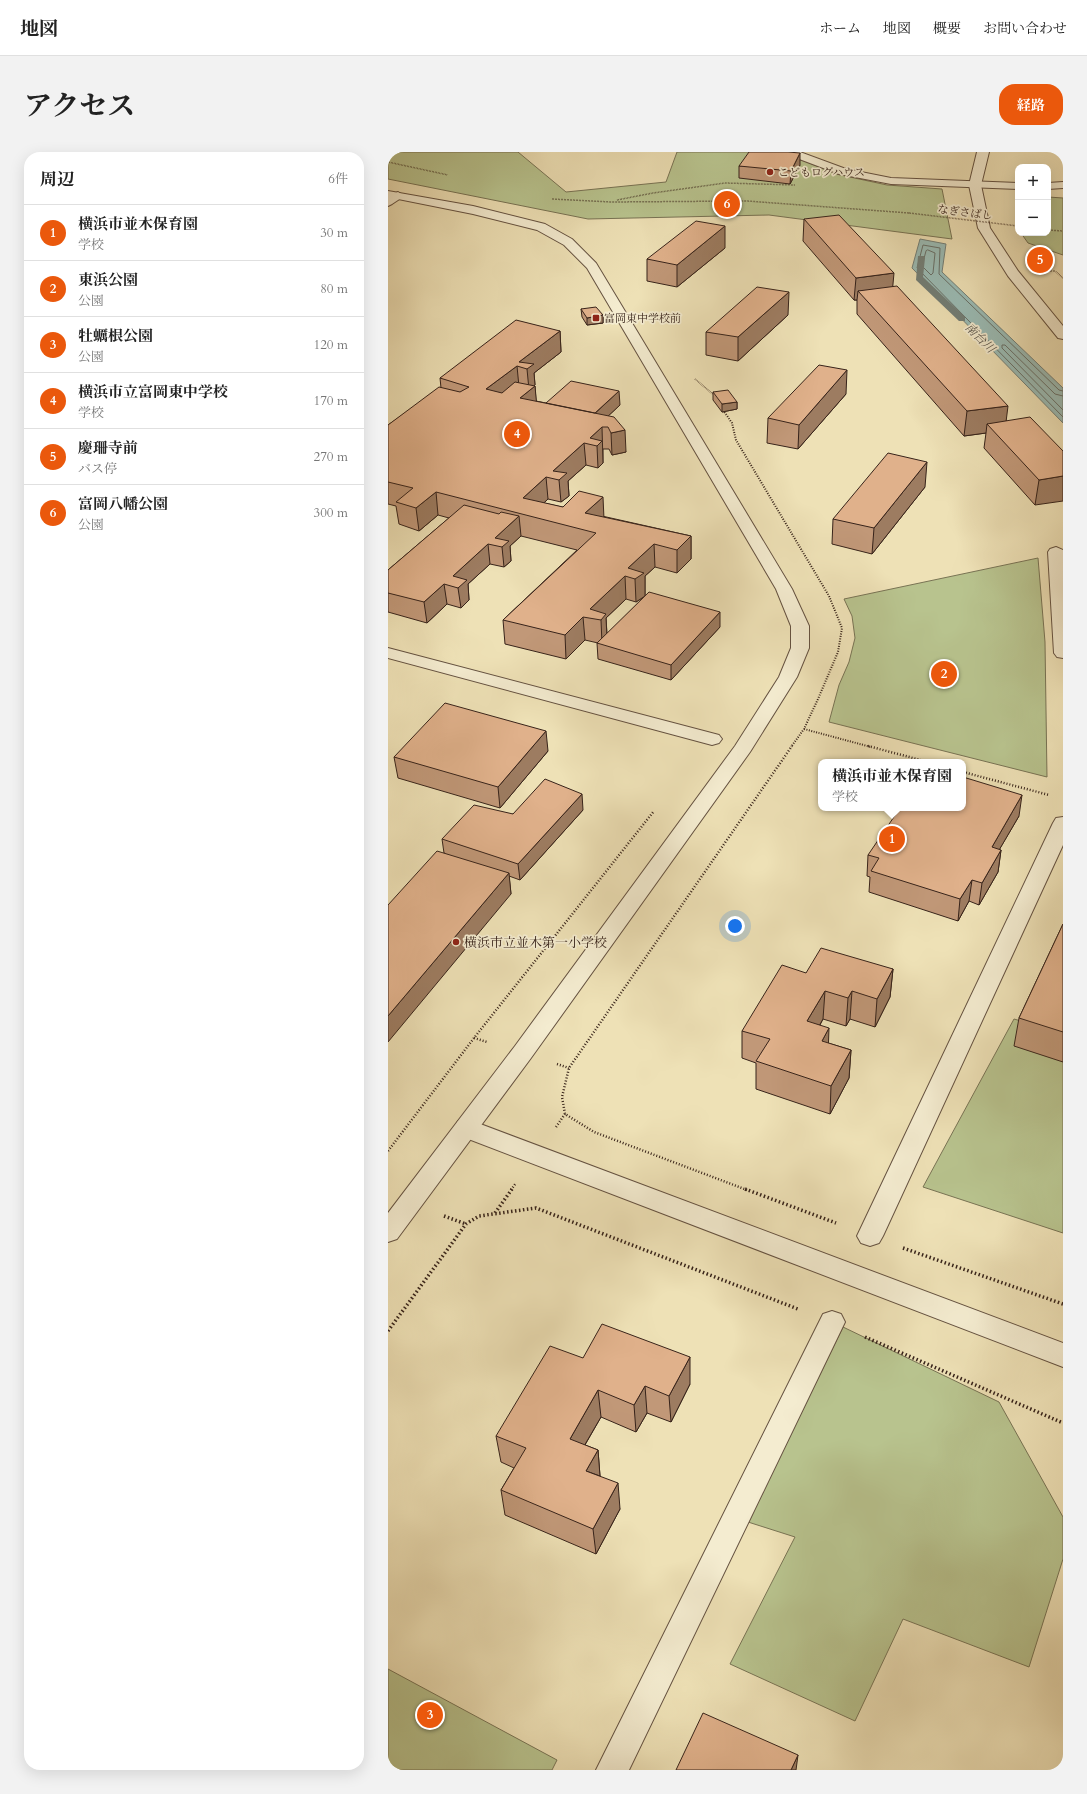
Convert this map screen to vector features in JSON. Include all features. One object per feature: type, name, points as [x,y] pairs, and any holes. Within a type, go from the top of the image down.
[{"type":"street","points":[[790,152],[843,172],[891,181],[1015,186]]},
{"type":"street","points":[[983,152],[975,185],[984,228],[1013,273],[1063,335]]},
{"type":"street","points":[[388,1232],[467,1128],[743,748],[788,678],[800,648],[800,626],[784,588],[592,266],[568,242],[541,227],[487,214],[391,197]]},
{"type":"street","points":[[1056,552],[1063,653]]},
{"type":"street","points":[[388,653],[712,740]]},
{"type":"street","points":[[870,1236],[1063,823]]},
{"type":"street","points":[[467,1128],[1063,1355]]},
{"type":"street","points":[[612,1770],[832,1322]]},
{"type":"path","points":[[388,162],[452,176]]},
{"type":"path","points":[[548,198],[555,200],[611,202],[653,193],[725,183],[798,185]]},
{"type":"path","name":"なぎさばし","points":[[611,202],[747,202],[909,213],[1015,226]]},
{"type":"path","points":[[1051,230],[1063,231]]},
{"type":"path","points":[[804,729],[917,759]]},
{"type":"path","points":[[966,773],[1055,797]]},
{"type":"path","points":[[388,1151],[474,1038],[657,808]]},
{"type":"path","points":[[388,1331],[466,1224],[479,1216],[536,1208],[832,1322],[1063,1423]]},
{"type":"green space","points":[[388,152],[518,152],[566,192],[666,182],[677,152],[783,152],[836,174],[887,185],[942,189],[952,239],[769,215],[588,219],[388,179]]},
{"type":"green space","points":[[1051,197],[1063,198],[1063,255],[1028,243],[1023,236],[1051,236]]},
{"type":"green space","points":[[1038,558],[1045,642],[1047,777],[829,722],[839,685],[849,662],[855,638],[852,616],[844,599]]},
{"type":"green space","points":[[1014,1019],[1063,1033],[1063,1233],[923,1187]]},
{"type":"green space","points":[[843,1327],[999,1402],[1063,1517],[1063,1559],[1029,1667],[903,1619],[855,1721],[730,1664],[795,1537],[748,1522]]},
{"type":"green space","points":[[388,1669],[557,1760],[552,1770],[388,1770]]},
{"type":"water","points":[[920,239],[946,244],[942,272],[1063,388],[1063,423],[912,268]]},
{"type":"building","points":[[749,152],[800,153],[791,171],[739,166]]},
{"type":"building","points":[[839,215],[894,273],[856,278],[804,219]]},
{"type":"building","points":[[696,221],[725,226],[677,265],[647,259]]},
{"type":"building","points":[[897,286],[1008,406],[967,411],[858,291]]},
{"type":"building","points":[[757,287],[789,292],[738,337],[706,332]]},
{"type":"building","points":[[596,307],[603,315],[587,318],[581,309]]},
{"type":"building","points":[[516,320],[560,331],[519,362],[534,364],[527,369],[517,366],[486,389],[502,393],[515,382],[535,386],[520,398],[614,417],[625,430],[611,433],[608,427],[602,427],[590,438],[602,441],[597,446],[584,443],[553,471],[567,473],[559,480],[546,477],[523,498],[563,507],[579,491],[603,497],[585,513],[691,536],[677,550],[654,544],[628,568],[644,573],[635,579],[625,576],[590,609],[606,614],[601,620],[583,617],[565,635],[503,620],[596,533],[436,492],[416,508],[396,502],[413,488],[388,482],[388,425],[439,387],[460,392],[469,387],[440,378]]},
{"type":"building","points":[[819,365],[847,370],[799,425],[768,418]]},
{"type":"building","points":[[571,381],[619,391],[595,413],[546,403]]},
{"type":"building","points":[[728,390],[737,402],[722,404],[713,392]]},
{"type":"building","points":[[1030,417],[1063,451],[1063,476],[1039,480],[987,424]]},
{"type":"building","points":[[888,453],[927,462],[874,528],[833,519]]},
{"type":"building","points":[[464,505],[499,514],[501,512],[519,516],[495,538],[509,541],[502,547],[488,544],[453,576],[467,580],[458,588],[444,584],[424,602],[388,593],[388,570]]},
{"type":"building","points":[[649,592],[720,612],[671,665],[597,643]]},
{"type":"building","points":[[445,703],[546,731],[498,787],[394,757]]},
{"type":"building","points":[[966,778],[1022,795],[992,847],[1001,850],[982,883],[972,880],[960,899],[871,871],[879,858],[868,855],[898,811],[966,811]]},
{"type":"building","points":[[545,779],[582,794],[518,864],[442,839],[474,805],[513,814]]},
{"type":"building","points":[[437,851],[509,873],[388,1016],[388,905]]},
{"type":"building","points":[[1063,924],[1063,1032],[1019,1018]]},
{"type":"building","points":[[821,948],[893,969],[877,999],[852,991],[848,998],[825,991],[807,1021],[829,1028],[822,1041],[851,1050],[831,1086],[756,1061],[770,1039],[742,1031],[782,965],[806,973]]},
{"type":"building","points":[[602,1324],[690,1357],[669,1396],[645,1386],[634,1405],[598,1390],[570,1439],[598,1450],[586,1471],[618,1483],[593,1529],[501,1490],[526,1448],[496,1436],[550,1346],[583,1358]]},
{"type":"building","points":[[703,1713],[798,1755],[791,1770],[676,1770]]},
{"type":"waterway","name":"南台川","points":[[921,258],[919,278],[962,319]]},
{"type":"place","name":"こどもログハウス","points":[[770,172]]},
{"type":"place","name":"富岡八幡公園","points":[[727,204]]},
{"type":"place","name":"慶珊寺前","points":[[1040,260]]},
{"type":"place","name":"富岡東中学校前","points":[[596,318]]},
{"type":"place","name":"横浜市立富岡東中学校","points":[[517,434]]},
{"type":"place","name":"東浜公園","points":[[944,674]]},
{"type":"place","name":"横浜市並木保育園","points":[[892,839]]},
{"type":"place","name":"横浜市立並木第一小学校","points":[[456,942]]},
{"type":"place","name":"牡蠣根公園","points":[[430,1715]]}]
